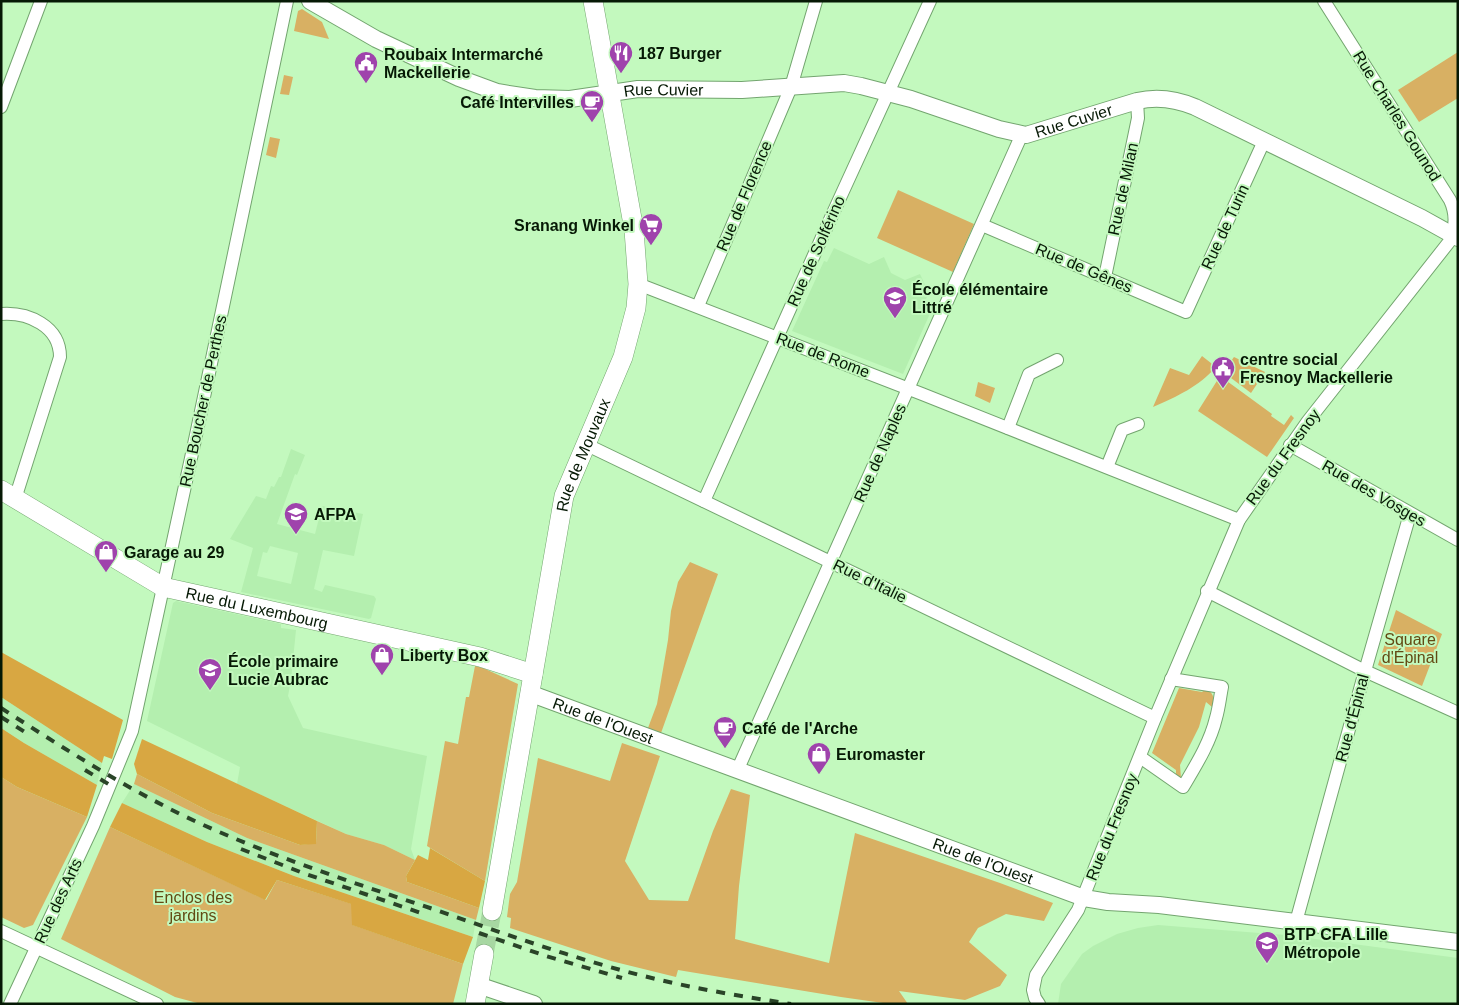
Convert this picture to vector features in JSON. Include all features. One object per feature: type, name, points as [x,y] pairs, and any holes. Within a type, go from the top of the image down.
[{"type":"main road","name":"Rue de Mouvaux","points":[[492,911],[564,496],[629,340],[636,308],[638,284],[634,230],[593,1]]},
{"type":"main road","name":"Rue du Luxembourg","points":[[8,494],[163,587],[480,657],[532,674]]},
{"type":"main road","points":[[475,1004],[484,954]]},
{"type":"street","points":[[1,107],[41,1]]},
{"type":"street","name":"Rue Boucher de Perthes","points":[[105,797],[132,731],[287,1]]},
{"type":"street","name":"Rue de Florence","points":[[698,306],[792,87],[816,1]]},
{"type":"street","name":"Rue de Solférino","points":[[704,501],[930,1]]},
{"type":"street","name":"Rue Charles Gounod","points":[[1324,1],[1450,200],[1455,211],[1455,237]]},
{"type":"street","name":"Rue Cuvier","points":[[319,4],[376,39],[459,78],[497,92],[515,96],[551,100],[638,89],[742,90],[844,83],[923,103],[999,129],[1022,134],[1030,134],[1137,101],[1156,98],[1186,104],[1422,218],[1455,237]]},
{"type":"street","name":"Rue de Milan","points":[[1105,277],[1138,118],[1137,101]]},
{"type":"street","name":"Rue de Naples","points":[[737,771],[1022,134]]},
{"type":"street","name":"Rue de Turin","points":[[1186,312],[1264,141]]},
{"type":"street","name":"Rue de Gênes","points":[[982,225],[1186,312]]},
{"type":"street","name":"Rue du Fresnoy","points":[[1040,1004],[1033,990],[1036,975],[1071,923],[1084,898],[1155,718],[1239,520],[1290,444],[1455,237]]},
{"type":"street","name":"Rue de Rome","points":[[638,284],[698,306],[776,342],[908,389],[1239,520]]},
{"type":"street","points":[[1,314],[18,314],[38,321],[54,334],[60,349],[60,357],[8,494]]},
{"type":"street","points":[[1008,428],[1029,374],[1057,360]]},
{"type":"street","points":[[1108,467],[1122,430],[1138,424]]},
{"type":"street","name":"Rue d'Italie","points":[[585,444],[1155,718]]},
{"type":"street","name":"Rue des Vosges","points":[[1290,444],[1458,540]]},
{"type":"street","name":"Rue d'Épinal","points":[[1296,922],[1410,514]]},
{"type":"street","points":[[1207,592],[1365,671],[1458,713]]},
{"type":"street","name":"Rue du Fresnoy","points":[[1140,757],[1183,787],[1201,756],[1212,730],[1222,687],[1171,679]]},
{"type":"street","name":"Rue de l'Ouest","points":[[530,693],[1084,898],[1108,902],[1159,905],[1458,942]]},
{"type":"street","name":"Rue des Arts","points":[[10,1004],[105,797]]},
{"type":"street","points":[[1,931],[157,1004]]},
{"type":"street","points":[[478,985],[534,1004]]},
{"type":"shaded area","points":[[834,248],[869,264],[884,257],[891,273],[905,280],[920,274],[927,289],[925,291],[927,297],[924,304],[932,309],[903,374],[792,331],[824,261],[827,262]]},
{"type":"shaded area","name":"AFPA","points":[[291,449],[305,455],[297,475],[295,474],[277,524],[315,534],[322,506],[363,514],[354,556],[323,550],[314,589],[322,592],[325,585],[374,596],[376,599],[371,618],[241,592],[253,548],[230,539],[256,496],[266,499],[271,486],[274,487],[279,477],[281,477]],"holes":[[[270,546],[298,553],[291,584],[257,576],[263,552],[267,553]]]},
{"type":"shaded area","points":[[176,601],[281,624],[281,628],[296,630],[288,696],[303,728],[427,756],[411,849],[415,860],[384,845],[346,834],[237,784],[240,767],[147,721],[173,603]]},
{"type":"shaded area","points":[[1,652],[123,720],[112,759],[104,756],[102,763],[1,697]]},
{"type":"shaded area","points":[[1,697],[102,763],[97,785],[1,728]]},
{"type":"shaded area","points":[[1,728],[97,785],[87,817],[17,787],[1,777]]},
{"type":"shaded area","points":[[142,739],[317,821],[316,844],[300,845],[212,813],[137,774],[134,764]]},
{"type":"shaded area","points":[[134,784],[247,838],[476,920],[473,937],[294,876],[207,842],[122,803]]},
{"type":"shaded area","points":[[122,803],[207,842],[294,876],[473,937],[463,964],[352,925],[351,904],[277,880],[265,900],[110,827]]},
{"type":"shaded area","points":[[430,848],[485,881],[479,908],[407,882],[406,876],[418,855],[428,860]]},
{"type":"shaded area","name":"BTP CFA Lille Métropole","points":[[1158,925],[1286,935],[1458,958],[1458,1004],[1058,1004],[1061,984],[1082,954],[1117,934]]},
{"type":"green space","points":[[302,9],[322,22],[329,39],[294,31],[298,11]]},
{"type":"green space","points":[[1458,52],[1458,98],[1419,122],[1398,90]]},
{"type":"green space","points":[[284,75],[293,77],[289,95],[280,94]]},
{"type":"green space","points":[[270,137],[280,139],[276,158],[266,155]]},
{"type":"green space","points":[[898,190],[974,224],[953,272],[877,238]]},
{"type":"green space","points":[[1202,356],[1216,367],[1195,386],[1153,407],[1170,368],[1189,375]]},
{"type":"green space","points":[[1234,357],[1265,372],[1251,393],[1223,372]]},
{"type":"green space","points":[[1220,376],[1284,425],[1291,415],[1294,418],[1267,457],[1198,411]]},
{"type":"green space","points":[[978,382],[995,388],[990,403],[975,396]]},
{"type":"green space","points":[[690,562],[718,574],[661,733],[648,728],[657,704],[671,611],[678,582]]},
{"type":"green space","name":"Square d'Épinal","points":[[1396,610],[1442,634],[1422,686],[1378,665]]},
{"type":"green space","points":[[475,666],[518,684],[485,881],[427,846],[445,741],[458,744],[466,697],[469,697]]},
{"type":"green space","points":[[1179,688],[1202,692],[1206,689],[1211,693],[1213,699],[1212,707],[1206,702],[1199,727],[1180,765],[1181,778],[1176,775],[1176,770],[1152,753]]},
{"type":"green space","points":[[622,743],[660,756],[625,861],[649,900],[688,901],[713,831],[731,789],[750,795],[739,886],[735,939],[829,963],[855,833],[1053,903],[1044,921],[1006,914],[978,928],[969,942],[1007,975],[1000,986],[965,1000],[899,991],[908,1004],[890,1004],[841,997],[678,970],[676,977],[611,961],[510,928],[511,918],[507,917],[510,894],[517,882],[538,758],[610,781]]},
{"type":"green space","points":[[137,774],[212,813],[300,845],[316,843],[317,821],[346,834],[384,845],[415,860],[406,876],[407,882],[479,908],[476,920],[247,838],[134,784]]},
{"type":"green space","points":[[1,777],[17,787],[87,817],[33,925],[24,928],[1,917]]},
{"type":"green space","name":"Enclos des jardins","points":[[110,827],[266,900],[277,880],[352,904],[353,925],[463,964],[453,1004],[201,1004],[175,997],[61,939]]},
{"type":"tunnel","points":[[484,954],[492,911]]},
{"type":"railway","points":[[1,708],[110,776],[166,807],[224,834],[276,855],[354,883],[616,969],[678,984],[791,1004]]},
{"type":"railway","points":[[1,717],[28,734]]},
{"type":"railway","points":[[85,770],[115,788]]},
{"type":"railway","points":[[241,849],[303,873],[427,915]]},
{"type":"railway","points":[[479,933],[546,956],[622,978]]},
{"type":"place","name":"187 Burger","points":[[621,74]]},
{"type":"place","name":"Roubaix Intermarché Mackellerie","points":[[366,84]]},
{"type":"place","name":"Café Intervilles","points":[[592,123]]},
{"type":"place","name":"Sranang Winkel","points":[[651,246]]},
{"type":"place","name":"École élémentaire Littré","points":[[895,319]]},
{"type":"place","name":"centre social Fresnoy Mackellerie","points":[[1223,389]]},
{"type":"place","name":"AFPA","points":[[296,535]]},
{"type":"place","name":"Garage au 29","points":[[106,573]]},
{"type":"place","name":"Liberty Box","points":[[382,676]]},
{"type":"place","name":"École primaire Lucie Aubrac","points":[[210,691]]},
{"type":"place","name":"Café de l'Arche","points":[[725,749]]},
{"type":"place","name":"Euromaster","points":[[819,775]]},
{"type":"place","name":"BTP CFA Lille Métropole","points":[[1267,964]]}]
